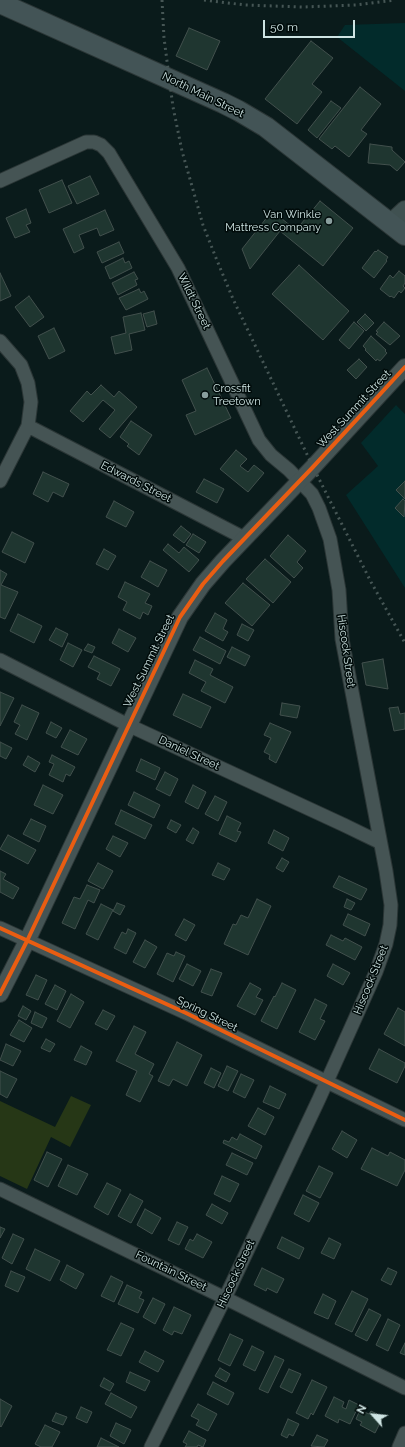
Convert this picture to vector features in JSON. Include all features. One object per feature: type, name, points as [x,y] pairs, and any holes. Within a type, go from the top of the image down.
[{"type":"main road","name":"North Main Street","points":[[0,3],[239,111],[266,127],[400,223]]},
{"type":"street","name":"Wildt Street","points":[[0,181],[86,142],[94,142],[101,145],[109,153],[178,268],[259,440],[271,455],[300,480]]},
{"type":"street","points":[[0,341],[21,365],[28,383],[31,402],[28,426],[0,481]]},
{"type":"street","name":"West Summit Street","points":[[0,994],[27,941],[180,617],[203,584],[244,538],[405,367]]},
{"type":"street","name":"Edwards Street","points":[[28,426],[244,538]]},
{"type":"street","name":"Hiscock Street","points":[[152,1447],[225,1298],[327,1082],[376,972],[386,944],[390,925],[391,904],[342,639],[339,590],[330,539],[319,508],[312,494],[300,480]]},
{"type":"street","name":"Daniel Street","points":[[0,660],[128,725],[379,842]]},
{"type":"street","name":"Spring Street","points":[[0,928],[186,1013],[405,1120]]},
{"type":"street","name":"Fountain Street","points":[[0,1189],[225,1298],[405,1388]]},
{"type":"street","points":[[399,1447],[405,1433]]},
{"type":"shaded area","points":[[405,23],[405,91],[337,37],[345,25]]},
{"type":"shaded area","points":[[396,405],[405,414],[405,588],[346,495],[378,466],[361,443]]},
{"type":"green space","points":[[71,1096],[91,1105],[70,1147],[51,1137],[27,1189],[0,1176],[0,1101],[55,1127]]},
{"type":"building","points":[[189,28],[220,41],[207,70],[176,56]]},
{"type":"building","points":[[311,41],[333,58],[312,84],[322,92],[297,124],[265,99]]},
{"type":"building","points":[[360,87],[381,104],[361,130],[367,134],[349,157],[335,146],[332,149],[319,139]]},
{"type":"building","points":[[331,101],[341,108],[317,138],[308,130]]},
{"type":"building","points":[[370,144],[392,147],[392,150],[405,162],[397,171],[390,165],[368,163]]},
{"type":"building","points":[[90,176],[99,194],[77,204],[68,186]]},
{"type":"building","points":[[62,180],[72,203],[49,213],[39,190]]},
{"type":"building","points":[[320,201],[353,228],[323,266],[280,231],[250,269],[242,249],[272,211],[296,230]]},
{"type":"building","points":[[26,209],[31,223],[26,225],[30,232],[15,238],[6,218]]},
{"type":"building","points":[[105,210],[114,230],[100,236],[97,228],[79,235],[84,248],[74,253],[63,229]]},
{"type":"building","points":[[119,242],[124,253],[102,263],[97,252]]},
{"type":"building","points":[[378,250],[388,257],[386,260],[387,261],[374,278],[362,268],[375,251],[376,252]]},
{"type":"building","points":[[123,258],[125,263],[129,261],[132,268],[110,279],[105,267]]},
{"type":"building","points":[[299,265],[349,311],[323,340],[272,294]]},
{"type":"building","points":[[399,271],[405,276],[405,283],[403,286],[405,288],[401,293],[399,291],[394,298],[391,296],[390,297],[380,289],[390,275],[393,278]]},
{"type":"building","points":[[134,272],[138,279],[135,280],[137,285],[118,295],[112,283]]},
{"type":"building","points":[[0,273],[11,296],[0,301]]},
{"type":"building","points":[[139,289],[141,293],[144,291],[148,299],[126,310],[119,298]]},
{"type":"building","points":[[29,296],[44,317],[30,327],[15,307]]},
{"type":"building","points":[[154,311],[157,324],[147,327],[143,314]]},
{"type":"building","points":[[141,313],[145,330],[129,334],[132,350],[115,354],[111,337],[126,333],[123,317]]},
{"type":"building","points":[[365,314],[374,323],[366,331],[357,322]]},
{"type":"building","points":[[354,322],[364,331],[349,349],[339,340]]},
{"type":"building","points":[[384,322],[400,336],[390,345],[376,334],[378,332],[376,331]]},
{"type":"building","points":[[54,328],[65,351],[49,359],[38,336]]},
{"type":"building","points":[[371,336],[386,350],[385,351],[387,353],[380,361],[377,359],[376,361],[363,346]]},
{"type":"building","points":[[359,359],[367,367],[356,379],[347,370]]},
{"type":"building","name":"Crossfit Treetown","points":[[207,368],[231,418],[195,435],[186,415],[196,411],[182,380]]},
{"type":"building","points":[[101,385],[114,397],[119,391],[137,407],[110,438],[99,429],[115,410],[103,400],[83,422],[70,411],[87,391],[91,395]]},
{"type":"building","points":[[131,421],[152,435],[139,455],[127,446],[129,444],[120,437]]},
{"type":"building","points":[[236,450],[247,459],[240,466],[248,472],[254,465],[264,473],[248,492],[220,469]]},
{"type":"building","points":[[43,472],[69,484],[63,497],[53,492],[48,502],[33,494]]},
{"type":"building","points":[[204,479],[224,489],[217,503],[196,492]]},
{"type":"building","points":[[405,481],[405,499],[396,490]]},
{"type":"building","points":[[403,499],[405,501],[404,517],[395,508]]},
{"type":"building","points":[[114,501],[134,512],[126,527],[106,517]]},
{"type":"building","points":[[181,526],[191,534],[184,543],[173,535]]},
{"type":"building","points":[[12,532],[34,543],[25,563],[2,552]]},
{"type":"building","points":[[193,534],[206,542],[199,553],[186,545]]},
{"type":"building","points":[[288,535],[306,551],[297,562],[303,568],[294,578],[270,556]]},
{"type":"building","points":[[168,544],[179,553],[184,547],[199,560],[189,572],[163,550]]},
{"type":"building","points":[[104,549],[116,556],[108,570],[96,564]]},
{"type":"building","points":[[265,559],[291,582],[273,603],[246,579]]},
{"type":"building","points":[[150,561],[167,570],[158,587],[141,577]]},
{"type":"building","points":[[0,570],[7,574],[1,585],[18,592],[5,619],[0,617]]},
{"type":"building","points":[[125,582],[150,594],[145,603],[152,606],[148,615],[143,612],[140,619],[123,610],[127,602],[118,597]]},
{"type":"building","points":[[243,583],[270,605],[252,626],[225,603]]},
{"type":"building","points":[[215,613],[227,620],[223,629],[228,632],[223,641],[205,631]]},
{"type":"building","points":[[18,614],[42,626],[34,643],[10,631]]},
{"type":"building","points":[[242,624],[254,630],[248,641],[237,635]]},
{"type":"building","points":[[56,628],[68,634],[62,647],[49,640]]},
{"type":"building","points":[[119,629],[136,638],[128,652],[112,643]]},
{"type":"building","points":[[200,637],[226,651],[220,664],[193,650]]},
{"type":"building","points":[[68,643],[82,650],[73,667],[60,660]]},
{"type":"building","points":[[88,644],[95,647],[92,653],[84,650]]},
{"type":"building","points":[[232,647],[250,656],[245,666],[227,657]]},
{"type":"building","points":[[94,656],[120,669],[111,686],[97,679],[100,673],[88,667]]},
{"type":"building","points":[[383,659],[388,689],[366,685],[362,663]]},
{"type":"building","points":[[195,660],[213,669],[210,675],[233,687],[225,703],[201,691],[206,682],[189,673]]},
{"type":"building","points":[[0,692],[14,698],[0,726]]},
{"type":"building","points":[[183,694],[211,707],[201,728],[173,715]]},
{"type":"building","points":[[282,703],[300,706],[297,718],[280,715]]},
{"type":"building","points":[[22,705],[39,713],[27,740],[15,734],[20,725],[14,722]]},
{"type":"building","points":[[398,707],[400,714],[405,713],[405,729],[394,731],[389,708]]},
{"type":"building","points":[[51,722],[62,728],[56,738],[46,733]]},
{"type":"building","points":[[270,723],[291,732],[276,763],[269,759],[270,755],[264,752],[271,738],[264,735]]},
{"type":"building","points":[[70,730],[87,739],[78,755],[61,747]]},
{"type":"building","points":[[0,742],[12,748],[6,759],[0,756]]},
{"type":"building","points":[[52,755],[75,767],[70,776],[66,774],[63,782],[49,775],[54,764],[49,762]]},
{"type":"building","points":[[28,756],[40,763],[35,772],[23,765]]},
{"type":"building","points":[[141,759],[160,768],[155,780],[136,771]]},
{"type":"building","points":[[165,772],[178,779],[170,796],[156,789]]},
{"type":"building","points":[[43,785],[63,795],[53,814],[34,805]]},
{"type":"building","points":[[193,785],[206,792],[198,809],[185,802]]},
{"type":"building","points":[[134,792],[160,805],[154,818],[128,805]]},
{"type":"building","points":[[215,796],[227,802],[218,821],[205,814]]},
{"type":"building","points":[[121,810],[152,825],[145,839],[115,824]]},
{"type":"building","points":[[227,816],[241,823],[237,831],[241,832],[236,842],[219,834]]},
{"type":"building","points":[[31,819],[46,826],[39,842],[23,834]]},
{"type":"building","points":[[171,820],[181,825],[176,833],[167,828]]},
{"type":"building","points":[[193,828],[199,832],[193,844],[186,840]]},
{"type":"building","points":[[274,830],[289,838],[283,851],[268,843]]},
{"type":"building","points":[[8,835],[36,850],[28,864],[0,849]]},
{"type":"building","points":[[113,836],[128,843],[120,857],[106,849]]},
{"type":"building","points":[[282,858],[289,862],[283,872],[276,868]]},
{"type":"building","points":[[98,863],[113,871],[103,889],[88,881]]},
{"type":"building","points":[[218,863],[230,869],[224,880],[212,875]]},
{"type":"building","points":[[0,871],[6,874],[3,879],[19,888],[13,899],[0,892]]},
{"type":"building","points":[[339,876],[367,889],[361,900],[333,887]]},
{"type":"building","points":[[87,885],[100,890],[94,903],[88,900],[75,929],[62,923],[74,897],[80,899]]},
{"type":"building","points":[[257,899],[271,906],[248,955],[224,944],[233,924],[236,925],[241,915],[248,918]]},
{"type":"building","points":[[347,899],[355,903],[351,910],[344,907]]},
{"type":"building","points":[[117,903],[125,906],[120,915],[113,911]]},
{"type":"building","points":[[101,904],[113,910],[98,940],[86,934]]},
{"type":"building","points":[[348,914],[370,924],[365,936],[343,925]]},
{"type":"building","points":[[184,919],[195,925],[186,941],[175,935]]},
{"type":"building","points":[[128,929],[136,933],[126,954],[114,948],[122,932],[126,934]]},
{"type":"building","points":[[331,935],[343,941],[345,938],[362,947],[355,960],[326,945]]},
{"type":"building","points":[[145,940],[157,947],[145,968],[133,962]]},
{"type":"building","points":[[176,952],[185,956],[173,982],[157,974],[167,953],[174,956]]},
{"type":"building","points":[[187,964],[201,971],[193,986],[179,979]]},
{"type":"building","points":[[333,964],[350,973],[343,985],[327,976]]},
{"type":"building","points":[[211,969],[222,973],[212,996],[201,992]]},
{"type":"building","points":[[36,975],[47,980],[38,1000],[26,995]]},
{"type":"building","points":[[250,983],[261,989],[256,997],[263,1000],[255,1015],[237,1006]]},
{"type":"building","points":[[282,983],[296,990],[277,1029],[261,1021]]},
{"type":"building","points":[[55,985],[66,991],[57,1010],[45,1004]]},
{"type":"building","points":[[71,994],[84,1002],[70,1028],[57,1021]]},
{"type":"building","points":[[315,999],[327,1005],[320,1019],[325,1021],[315,1040],[299,1032]]},
{"type":"building","points":[[23,1006],[31,1011],[26,1020],[18,1016]]},
{"type":"building","points":[[398,1008],[405,1012],[405,1046],[384,1034]]},
{"type":"building","points":[[103,1010],[115,1016],[107,1030],[95,1024]]},
{"type":"building","points":[[35,1012],[47,1018],[42,1028],[31,1023]]},
{"type":"building","points":[[19,1020],[32,1028],[24,1042],[10,1035]]},
{"type":"building","points":[[134,1026],[146,1032],[135,1054],[154,1064],[149,1074],[153,1076],[140,1102],[126,1095],[137,1071],[116,1061]]},
{"type":"building","points":[[46,1039],[55,1044],[50,1052],[41,1048]]},
{"type":"building","points":[[177,1042],[202,1055],[187,1086],[173,1079],[169,1086],[158,1081]]},
{"type":"building","points":[[6,1044],[21,1051],[13,1066],[0,1060]]},
{"type":"building","points":[[81,1046],[92,1052],[86,1065],[74,1060]]},
{"type":"building","points":[[379,1049],[405,1063],[397,1083],[369,1069]]},
{"type":"building","points":[[227,1066],[238,1071],[228,1091],[218,1086]]},
{"type":"building","points":[[211,1068],[221,1073],[214,1088],[204,1083]]},
{"type":"building","points":[[0,1071],[17,1079],[7,1098],[0,1094]]},
{"type":"building","points":[[241,1074],[254,1080],[245,1098],[233,1092]]},
{"type":"building","points":[[270,1086],[286,1094],[279,1109],[263,1102]]},
{"type":"building","points":[[258,1108],[274,1117],[265,1135],[248,1126]]},
{"type":"building","points":[[342,1131],[357,1140],[347,1158],[332,1149]]},
{"type":"building","points":[[240,1134],[262,1146],[256,1159],[223,1143],[224,1140],[229,1142],[232,1137],[237,1140]]},
{"type":"building","points":[[372,1148],[388,1156],[390,1152],[405,1160],[405,1170],[397,1186],[361,1169]]},
{"type":"building","points":[[47,1152],[62,1159],[48,1187],[34,1180]]},
{"type":"building","points":[[232,1153],[253,1163],[247,1175],[226,1165]]},
{"type":"building","points":[[68,1165],[88,1174],[77,1195],[58,1186]]},
{"type":"building","points":[[319,1166],[333,1173],[320,1198],[306,1191]]},
{"type":"building","points":[[222,1176],[239,1184],[230,1202],[214,1194]]},
{"type":"building","points":[[107,1183],[121,1190],[108,1215],[94,1207]]},
{"type":"building","points":[[130,1194],[143,1201],[131,1223],[118,1216]]},
{"type":"building","points":[[303,1195],[319,1203],[309,1222],[294,1214]]},
{"type":"building","points":[[212,1204],[228,1213],[222,1224],[206,1215]]},
{"type":"building","points":[[145,1209],[161,1218],[152,1234],[137,1225]]},
{"type":"building","points":[[177,1222],[188,1227],[179,1245],[168,1240]]},
{"type":"building","points":[[0,1227],[5,1229],[0,1238]]},
{"type":"building","points":[[13,1234],[24,1239],[12,1264],[2,1258]]},
{"type":"building","points":[[197,1234],[212,1242],[203,1258],[185,1249],[190,1239],[193,1241]]},
{"type":"building","points":[[282,1237],[304,1248],[299,1259],[277,1248]]},
{"type":"building","points":[[329,1238],[341,1244],[334,1259],[321,1253]]},
{"type":"building","points":[[35,1249],[60,1261],[50,1281],[26,1269]]},
{"type":"building","points":[[67,1265],[84,1274],[76,1289],[60,1280]]},
{"type":"building","points":[[262,1268],[284,1279],[277,1293],[267,1288],[266,1291],[254,1285]]},
{"type":"building","points":[[388,1268],[397,1272],[391,1285],[381,1280]]},
{"type":"building","points":[[11,1271],[25,1277],[18,1292],[5,1286]]},
{"type":"building","points":[[111,1276],[123,1282],[114,1302],[101,1296]]},
{"type":"building","points":[[127,1285],[142,1292],[139,1298],[144,1300],[138,1313],[118,1304]]},
{"type":"building","points":[[352,1291],[368,1299],[352,1332],[335,1324]]},
{"type":"building","points":[[323,1294],[336,1301],[328,1319],[314,1313]]},
{"type":"building","points":[[153,1298],[165,1304],[155,1324],[143,1317]]},
{"type":"building","points":[[174,1307],[191,1315],[182,1334],[174,1331],[172,1335],[163,1330]]},
{"type":"building","points":[[369,1309],[381,1315],[367,1341],[355,1335]]},
{"type":"building","points":[[388,1319],[400,1325],[388,1351],[376,1345]]},
{"type":"building","points":[[121,1323],[134,1329],[121,1356],[107,1350]]},
{"type":"building","points":[[230,1334],[243,1340],[230,1366],[218,1360]]},
{"type":"building","points":[[405,1343],[405,1355],[400,1353]]},
{"type":"building","points":[[252,1346],[264,1352],[255,1371],[243,1365]]},
{"type":"building","points":[[145,1351],[164,1361],[158,1372],[139,1362]]},
{"type":"building","points":[[275,1356],[284,1360],[268,1393],[259,1389]]},
{"type":"building","points":[[220,1368],[230,1374],[226,1382],[215,1376]]},
{"type":"building","points":[[289,1369],[301,1374],[292,1393],[280,1387]]},
{"type":"building","points":[[130,1372],[150,1381],[145,1391],[126,1382]]},
{"type":"building","points":[[104,1378],[114,1384],[110,1391],[100,1386]]},
{"type":"building","points":[[312,1380],[327,1387],[313,1415],[311,1413],[308,1419],[296,1413]]},
{"type":"building","points":[[213,1382],[234,1393],[228,1405],[207,1394]]},
{"type":"building","points":[[111,1393],[137,1407],[131,1418],[105,1404]]},
{"type":"building","points":[[334,1397],[344,1402],[342,1407],[346,1409],[349,1400],[359,1405],[350,1424],[339,1419],[338,1423],[325,1416]]},
{"type":"building","points":[[0,1399],[12,1406],[1,1427],[0,1426]]},
{"type":"building","points":[[198,1404],[217,1414],[208,1431],[196,1425],[199,1420],[191,1416]]},
{"type":"building","points":[[81,1407],[92,1412],[87,1423],[76,1418]]},
{"type":"building","points":[[360,1410],[369,1414],[371,1411],[383,1417],[375,1433],[360,1425],[362,1422],[356,1419]]},
{"type":"building","points":[[56,1413],[67,1417],[63,1425],[52,1421]]},
{"type":"building","points":[[288,1419],[299,1424],[293,1436],[289,1434],[287,1438],[281,1435]]},
{"type":"building","points":[[116,1423],[131,1430],[124,1444],[110,1436]]},
{"type":"building","points":[[45,1425],[60,1432],[52,1447],[41,1447],[35,1444]]},
{"type":"building","points":[[189,1431],[206,1440],[203,1447],[198,1445],[197,1447],[185,1447],[187,1444],[183,1442]]},
{"type":"building","points":[[317,1435],[328,1440],[324,1447],[311,1446]]},
{"type":"building","points":[[101,1438],[119,1447],[97,1447]]},
{"type":"railway","points":[[162,0],[164,38],[173,107],[182,151],[203,225],[233,299],[313,467],[371,582],[405,643]]},
{"type":"railway","points":[[204,0],[245,5],[303,7],[356,5],[395,0]]},
{"type":"cycle path","points":[[0,994],[27,941],[180,617],[203,584],[223,561],[313,467],[405,367]]},
{"type":"cycle path","points":[[0,928],[186,1013],[405,1120]]},
{"type":"place","name":"Van Winkle Mattress Company","points":[[329,221]]},
{"type":"place","name":"Crossfit Treetown","points":[[205,395]]}]
